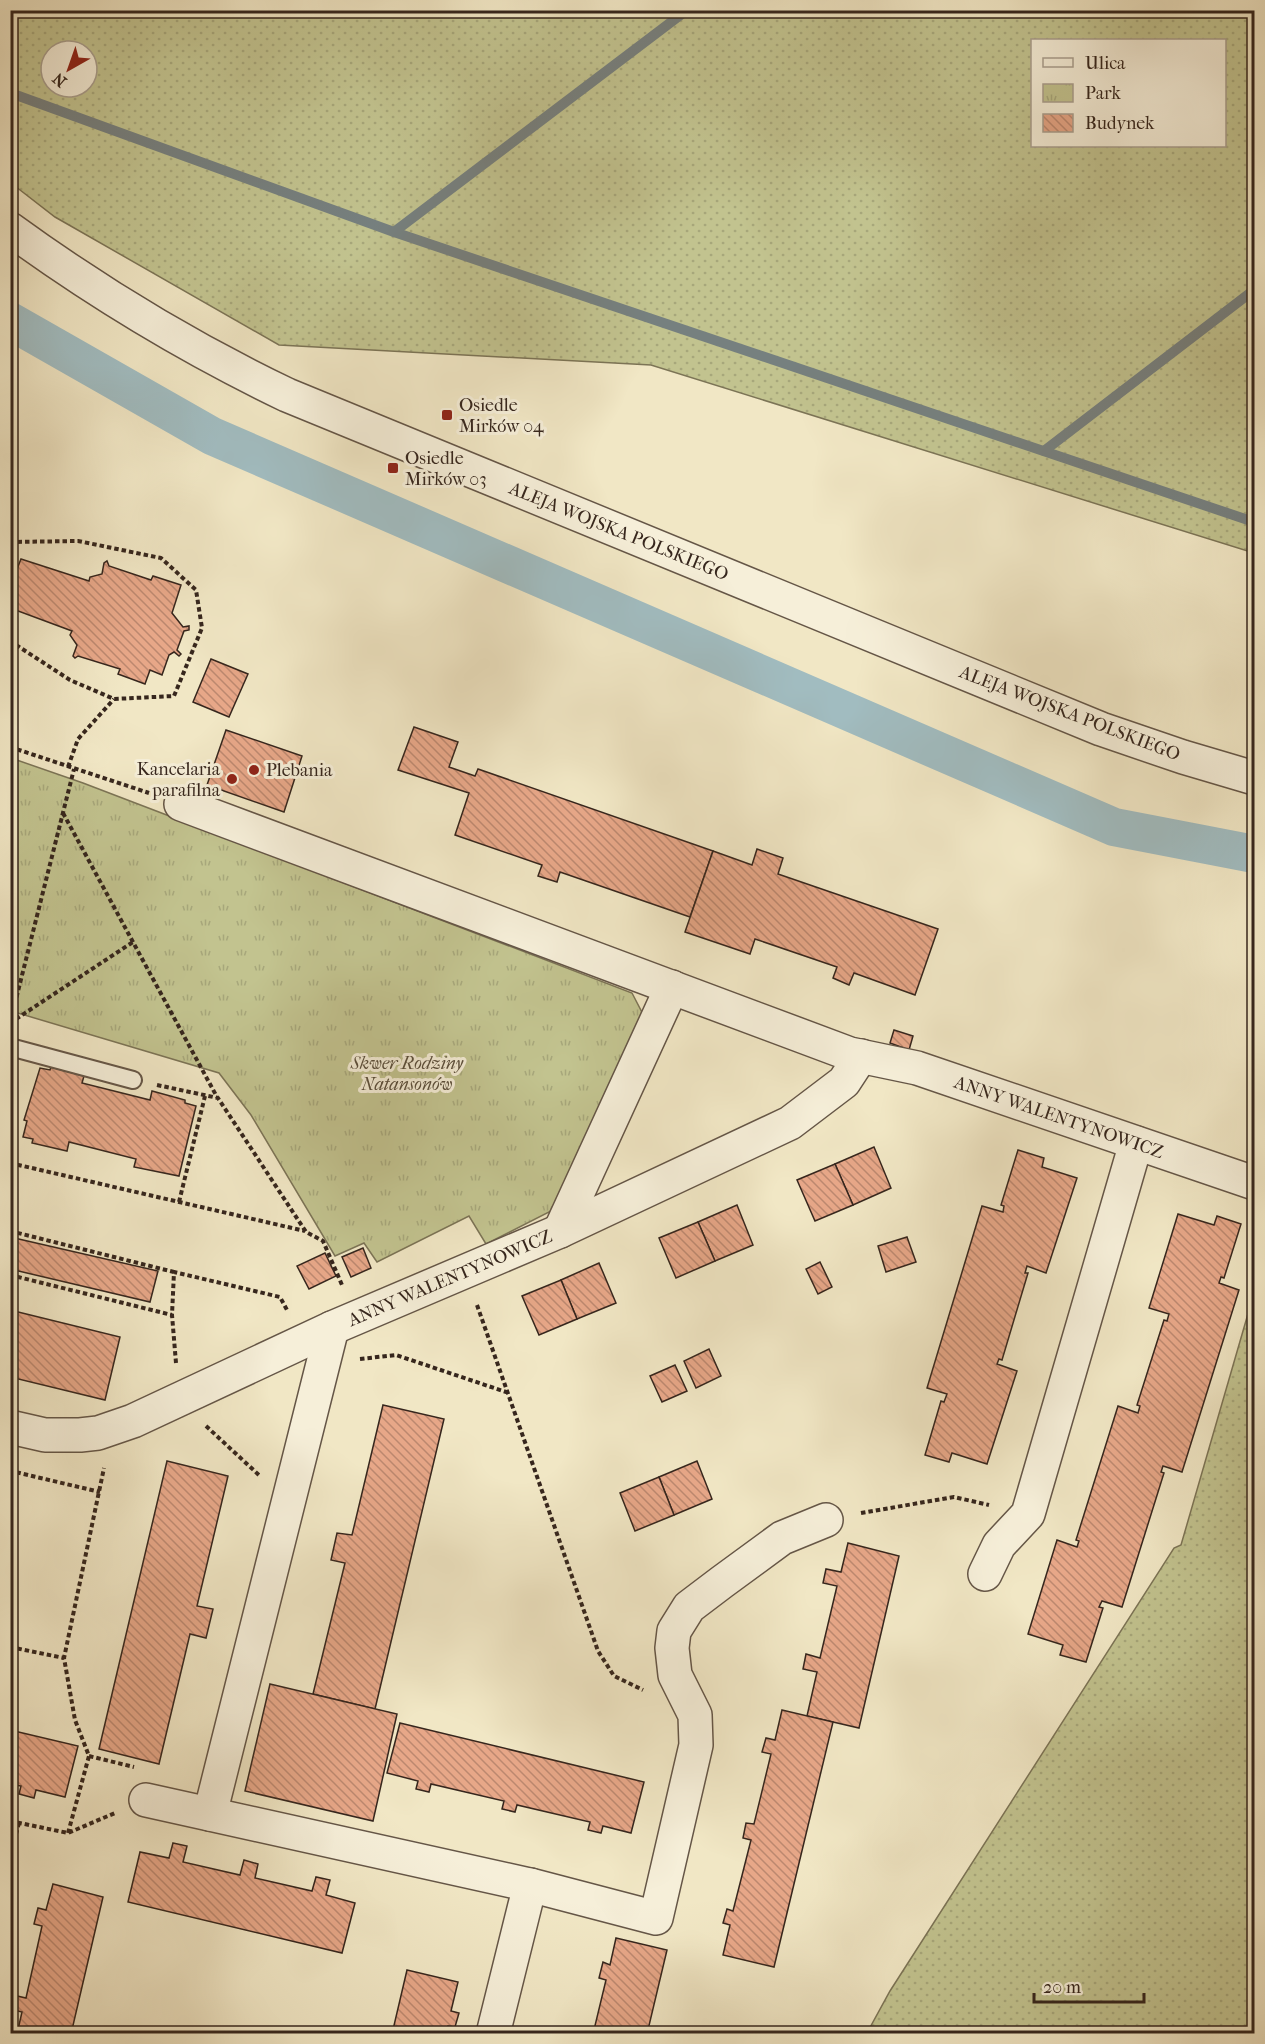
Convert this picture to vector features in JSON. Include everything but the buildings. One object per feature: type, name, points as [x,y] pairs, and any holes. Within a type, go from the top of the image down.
[{"type":"street","name":"ALEJA WOJSKA POLSKIEGO","points":[[10,230],[100,292],[166,333],[287,395],[1101,729],[1254,778]]},
{"type":"street","name":"ANNY WALENTYNOWICZ","points":[[181,804],[861,1056],[917,1068],[1254,1183]]},
{"type":"street","points":[[561,1231],[672,987]]},
{"type":"street","name":"ANNY WALENTYNOWICZ","points":[[15,1441],[98,1433],[116,1428],[344,1323],[561,1231],[790,1122],[844,1082],[861,1056]]},
{"type":"street","points":[[985,1574],[999,1545],[1028,1514],[1136,1143]]},
{"type":"street","points":[[210,1814],[289,1503],[344,1323]]},
{"type":"street","points":[[146,1800],[530,1885],[656,1918],[696,1745],[695,1715],[675,1675],[672,1648],[674,1631],[689,1607],[782,1538],[826,1520]]},
{"type":"street","points":[[493,2034],[530,1885]]},
{"type":"lane","points":[[10,1047],[133,1080]]},
{"type":"path","points":[[10,542],[78,541],[161,558],[196,590],[202,628],[174,696],[114,699],[70,680],[10,642]]},
{"type":"path","points":[[68,766],[78,739],[114,699]]},
{"type":"path","points":[[10,747],[181,804]]},
{"type":"path","points":[[74,769],[10,1023],[133,942]]},
{"type":"path","points":[[63,813],[218,1098],[306,1232]]},
{"type":"path","points":[[133,1080],[218,1098]]},
{"type":"path","points":[[179,1202],[205,1096]]},
{"type":"path","points":[[10,1163],[306,1232],[323,1241],[344,1323]]},
{"type":"path","points":[[10,1231],[280,1297],[290,1315]]},
{"type":"path","points":[[464,1271],[598,1651],[614,1676],[695,1715]]},
{"type":"path","points":[[174,1272],[172,1315],[176,1365]]},
{"type":"path","points":[[10,1275],[172,1315]]},
{"type":"path","points":[[201,1421],[289,1503]]},
{"type":"path","points":[[15,1441],[11,1472],[100,1492]]},
{"type":"path","points":[[68,1833],[89,1756],[75,1719],[64,1658],[106,1461]]},
{"type":"path","points":[[826,1520],[954,1497],[1028,1514]]},
{"type":"path","points":[[10,1647],[64,1658]]},
{"type":"path","points":[[10,1821],[68,1833],[146,1800]]},
{"type":"path","points":[[10,1856],[19,1823]]},
{"type":"green space","points":[[10,11],[1254,11],[1254,553],[651,365],[279,345],[55,217],[11,183]]},
{"type":"green space","name":"Skwer Rodziny Natansonów","points":[[11,758],[83,783],[632,993],[646,1020],[553,1210],[486,1244],[469,1216],[377,1262],[364,1243],[335,1256],[251,1115],[219,1073],[11,1011]]},
{"type":"green space","points":[[1254,1293],[1254,2033],[867,2033],[890,1991],[1174,1548],[1181,1545]]},
{"type":"waterway","points":[[394,232],[687,10]]},
{"type":"waterway","points":[[16,95],[394,232],[1254,522]]},
{"type":"waterway","points":[[1044,451],[1254,290]]},
{"type":"waterway","points":[[10,321],[212,436],[1114,827],[1254,854]]},
{"type":"place","name":"Osiedle Mirków 04","points":[[447,415]]},
{"type":"place","name":"Osiedle Mirków 03","points":[[393,468]]},
{"type":"place","name":"Plebania","points":[[254,770]]},
{"type":"place","name":"Kancelaria parafilna","points":[[232,779]]}]
